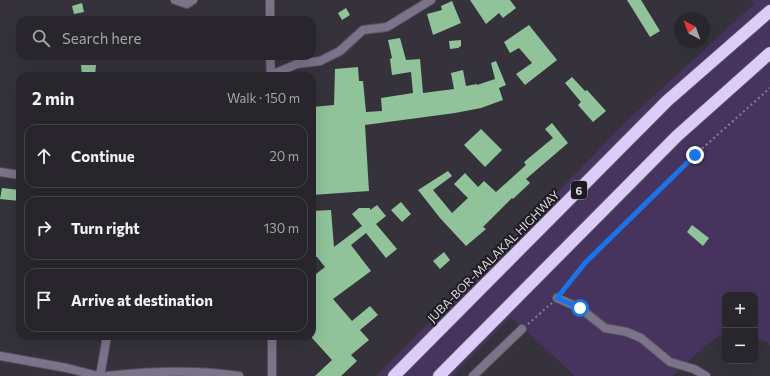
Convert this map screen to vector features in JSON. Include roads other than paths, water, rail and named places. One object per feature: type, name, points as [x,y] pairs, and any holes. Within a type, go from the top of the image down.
[{"type":"highway","name":"JUBA-BOR-MALAKAL HIGHWAY","points":[[394,376],[667,102],[770,11]]},
{"type":"highway","points":[[439,376],[677,136],[770,53]]},
{"type":"street","points":[[175,0],[187,4],[193,0]]},
{"type":"street","points":[[270,0],[270,16]]},
{"type":"street","points":[[280,72],[297,64],[320,61],[340,50],[363,30],[387,27],[431,0]]},
{"type":"street","points":[[270,60],[271,72]]},
{"type":"street","points":[[0,172],[16,174]]},
{"type":"street","points":[[557,298],[580,308],[605,328],[627,332],[641,338],[670,362],[694,369],[706,376]]},
{"type":"street","points":[[473,376],[522,329]]},
{"type":"street","points":[[0,356],[67,368],[99,376],[106,340]]},
{"type":"street","points":[[272,340],[272,376]]},
{"type":"street","points":[[106,376],[172,371],[212,372],[238,376]]}]
